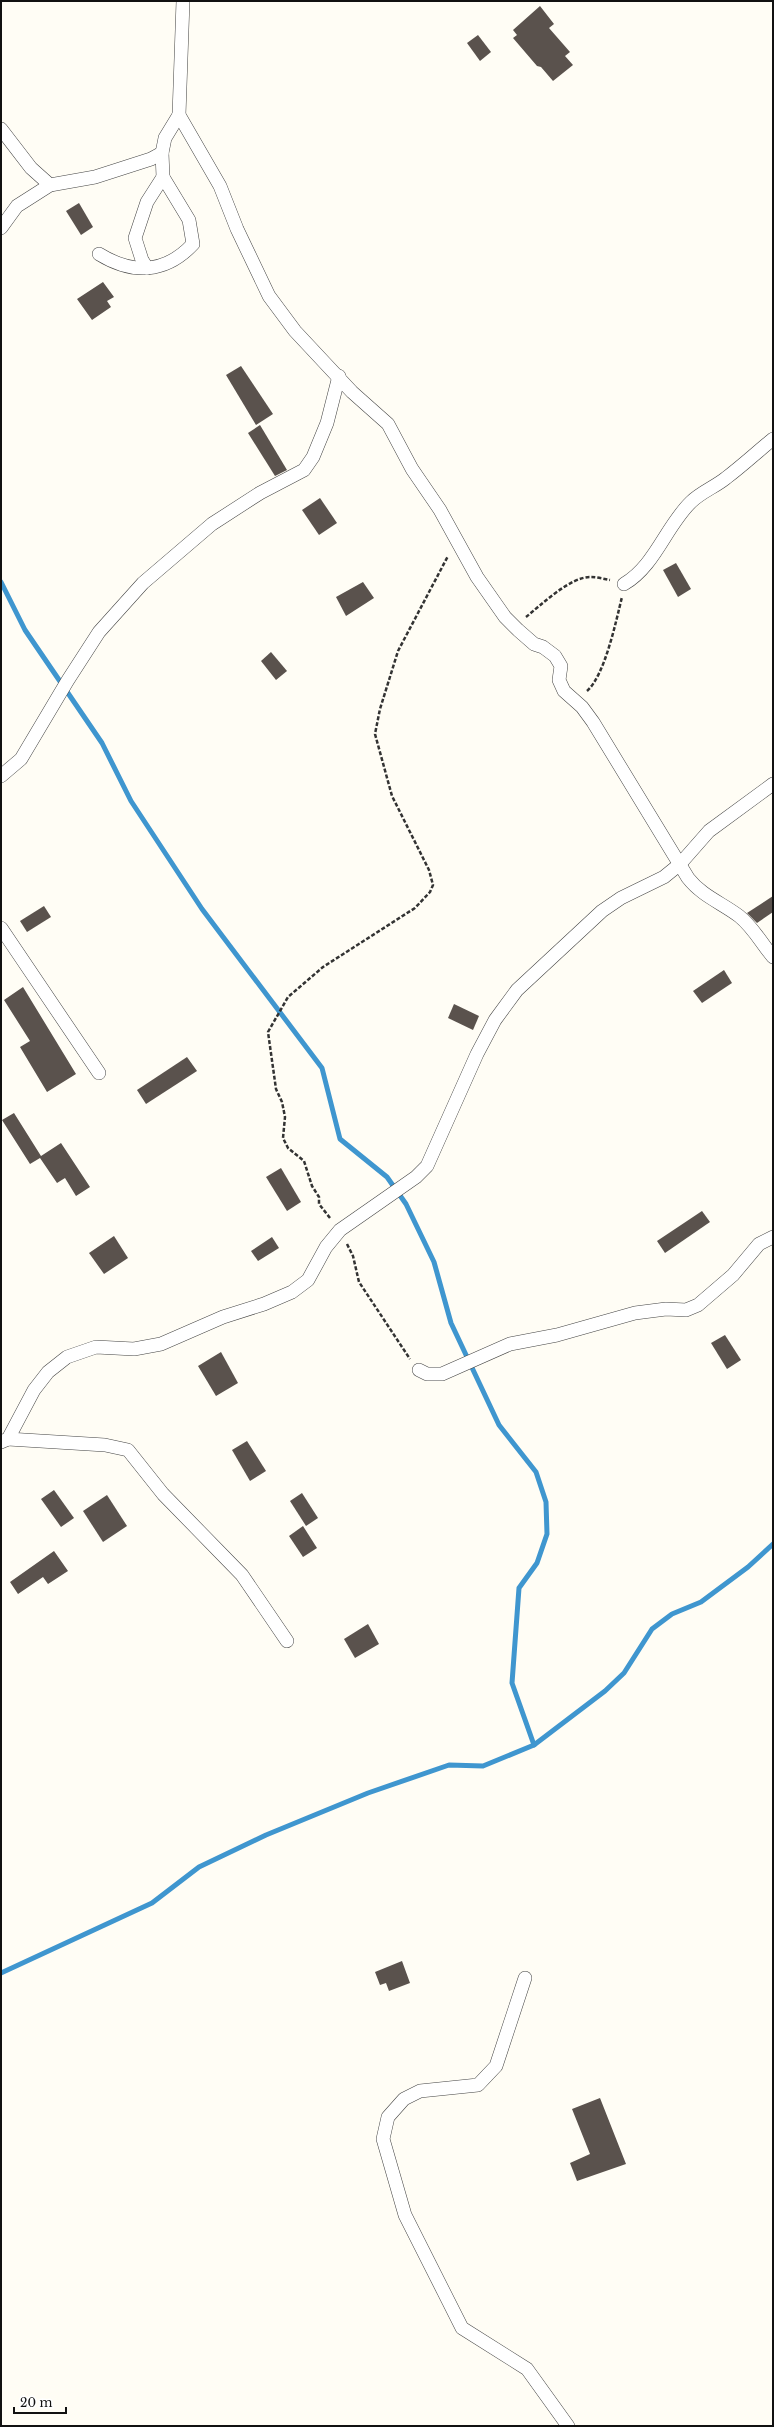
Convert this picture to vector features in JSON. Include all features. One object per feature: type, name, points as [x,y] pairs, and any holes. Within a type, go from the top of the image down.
[{"type":"street","points":[[99,254],[124,266],[147,268],[167,265],[180,258],[193,244],[189,220],[163,176],[162,153],[165,138],[179,115],[183,1]]},
{"type":"street","points":[[179,115],[220,186],[237,229],[269,296],[296,332],[339,376],[352,392],[388,424],[412,469],[440,510],[456,542],[505,617],[534,644],[543,646],[555,656],[561,666],[561,686],[576,700],[593,722],[696,888],[740,917],[750,926],[773,957]]},
{"type":"street","points":[[1,129],[31,168],[50,185]]},
{"type":"street","points":[[1,228],[17,206],[50,185],[95,177],[151,159],[162,153]]},
{"type":"street","points":[[147,268],[142,260],[135,238],[147,202],[163,176]]},
{"type":"street","points":[[1,776],[21,759],[68,680],[99,632],[143,583],[166,566],[204,530],[260,493],[304,470],[313,457],[324,430],[339,376]]},
{"type":"street","points":[[624,584],[633,579],[643,568],[676,519],[692,501],[725,479],[773,439]]},
{"type":"street","points":[[287,1641],[242,1575],[163,1494],[128,1450],[105,1445],[5,1440],[34,1390],[48,1372],[67,1358],[96,1347],[134,1349],[161,1344],[223,1317],[264,1304],[292,1292],[308,1280],[326,1247],[340,1230],[416,1176],[427,1166],[477,1054],[495,1020],[517,990],[602,912],[621,898],[651,885],[680,864],[709,831],[773,784]]},
{"type":"street","points":[[1,928],[99,1074]]},
{"type":"street","points":[[419,1370],[427,1374],[442,1374],[510,1344],[557,1335],[635,1313],[666,1309],[686,1310],[698,1305],[733,1275],[759,1244],[773,1237]]},
{"type":"street","points":[[525,1978],[496,2066],[488,2077],[478,2085],[420,2091],[404,2099],[388,2117],[382,2138],[405,2215],[462,2328],[527,2369],[568,2426]]},
{"type":"path","points":[[419,1370],[384,1323],[359,1282],[353,1256],[340,1230],[319,1204],[319,1197],[312,1186],[304,1162],[288,1148],[283,1138],[285,1117],[276,1089],[268,1032],[288,998],[322,967],[410,912],[430,892],[433,885],[429,870],[392,796],[375,734],[380,709],[398,651],[456,542]]},
{"type":"path","points":[[505,617],[518,621],[540,604],[577,580],[590,576],[624,584],[612,637],[597,676],[592,686],[576,700]]},
{"type":"building","points":[[540,6],[554,24],[549,28],[570,52],[565,56],[573,65],[553,81],[541,67],[537,66],[513,38],[517,35],[513,30]]},
{"type":"building","points":[[478,35],[491,52],[480,61],[467,43]]},
{"type":"building","points":[[79,203],[93,227],[81,235],[66,211]]},
{"type":"building","points":[[103,282],[114,297],[107,301],[111,307],[92,320],[77,299]]},
{"type":"building","points":[[241,366],[273,414],[256,425],[226,375]]},
{"type":"building","points":[[260,425],[287,470],[275,476],[248,433]]},
{"type":"building","points":[[320,498],[337,523],[319,535],[302,510]]},
{"type":"building","points":[[676,563],[691,589],[678,597],[663,570]]},
{"type":"building","points":[[363,582],[374,598],[346,616],[336,597]]},
{"type":"building","points":[[271,652],[287,671],[276,680],[261,661]]},
{"type":"building","points":[[773,896],[773,912],[757,923],[747,913]]},
{"type":"building","points":[[44,906],[51,917],[27,932],[20,921]]},
{"type":"building","points":[[724,970],[732,983],[702,1003],[693,991]]},
{"type":"building","points":[[23,987],[76,1074],[47,1092],[20,1047],[30,1041],[4,1000]]},
{"type":"building","points":[[454,1004],[479,1016],[473,1030],[448,1018]]},
{"type":"building","points":[[187,1057],[197,1071],[146,1104],[137,1090]]},
{"type":"building","points":[[14,1113],[41,1156],[61,1143],[90,1187],[76,1196],[65,1178],[57,1183],[40,1158],[30,1164],[2,1120]]},
{"type":"building","points":[[281,1168],[301,1202],[287,1211],[266,1177]]},
{"type":"building","points":[[702,1211],[710,1222],[665,1253],[657,1241]]},
{"type":"building","points":[[114,1236],[128,1258],[104,1274],[89,1253]]},
{"type":"building","points":[[272,1237],[279,1248],[258,1261],[251,1251]]},
{"type":"building","points":[[725,1335],[741,1360],[727,1369],[711,1343]]},
{"type":"building","points":[[221,1352],[238,1383],[216,1396],[198,1366]]},
{"type":"building","points":[[247,1441],[266,1471],[250,1481],[232,1450]]},
{"type":"building","points":[[54,1490],[74,1518],[61,1527],[41,1499]]},
{"type":"building","points":[[302,1493],[318,1518],[306,1526],[290,1501]]},
{"type":"building","points":[[107,1495],[127,1526],[103,1542],[83,1511]]},
{"type":"building","points":[[303,1526],[317,1548],[303,1557],[289,1536]]},
{"type":"building","points":[[54,1551],[68,1571],[48,1584],[43,1577],[18,1594],[10,1582]]},
{"type":"building","points":[[368,1624],[379,1644],[355,1658],[344,1639]]},
{"type":"building","points":[[402,1961],[410,1983],[389,1991],[386,1983],[380,1985],[375,1972]]},
{"type":"building","points":[[600,2098],[626,2164],[577,2181],[570,2163],[590,2154],[572,2109]]},
{"type":"waterway","points":[[1,582],[25,630],[102,743],[131,801],[202,909],[322,1068],[340,1139],[387,1177],[406,1204],[434,1262],[451,1323],[499,1425],[536,1472],[546,1502],[547,1534],[537,1563],[519,1588],[512,1683],[534,1745]]},
{"type":"waterway","points":[[1,1973],[152,1903],[199,1867],[266,1835],[368,1793],[449,1765],[483,1766],[534,1745],[605,1691],[624,1673],[652,1629],[672,1614],[701,1602],[748,1567],[773,1544]]}]
